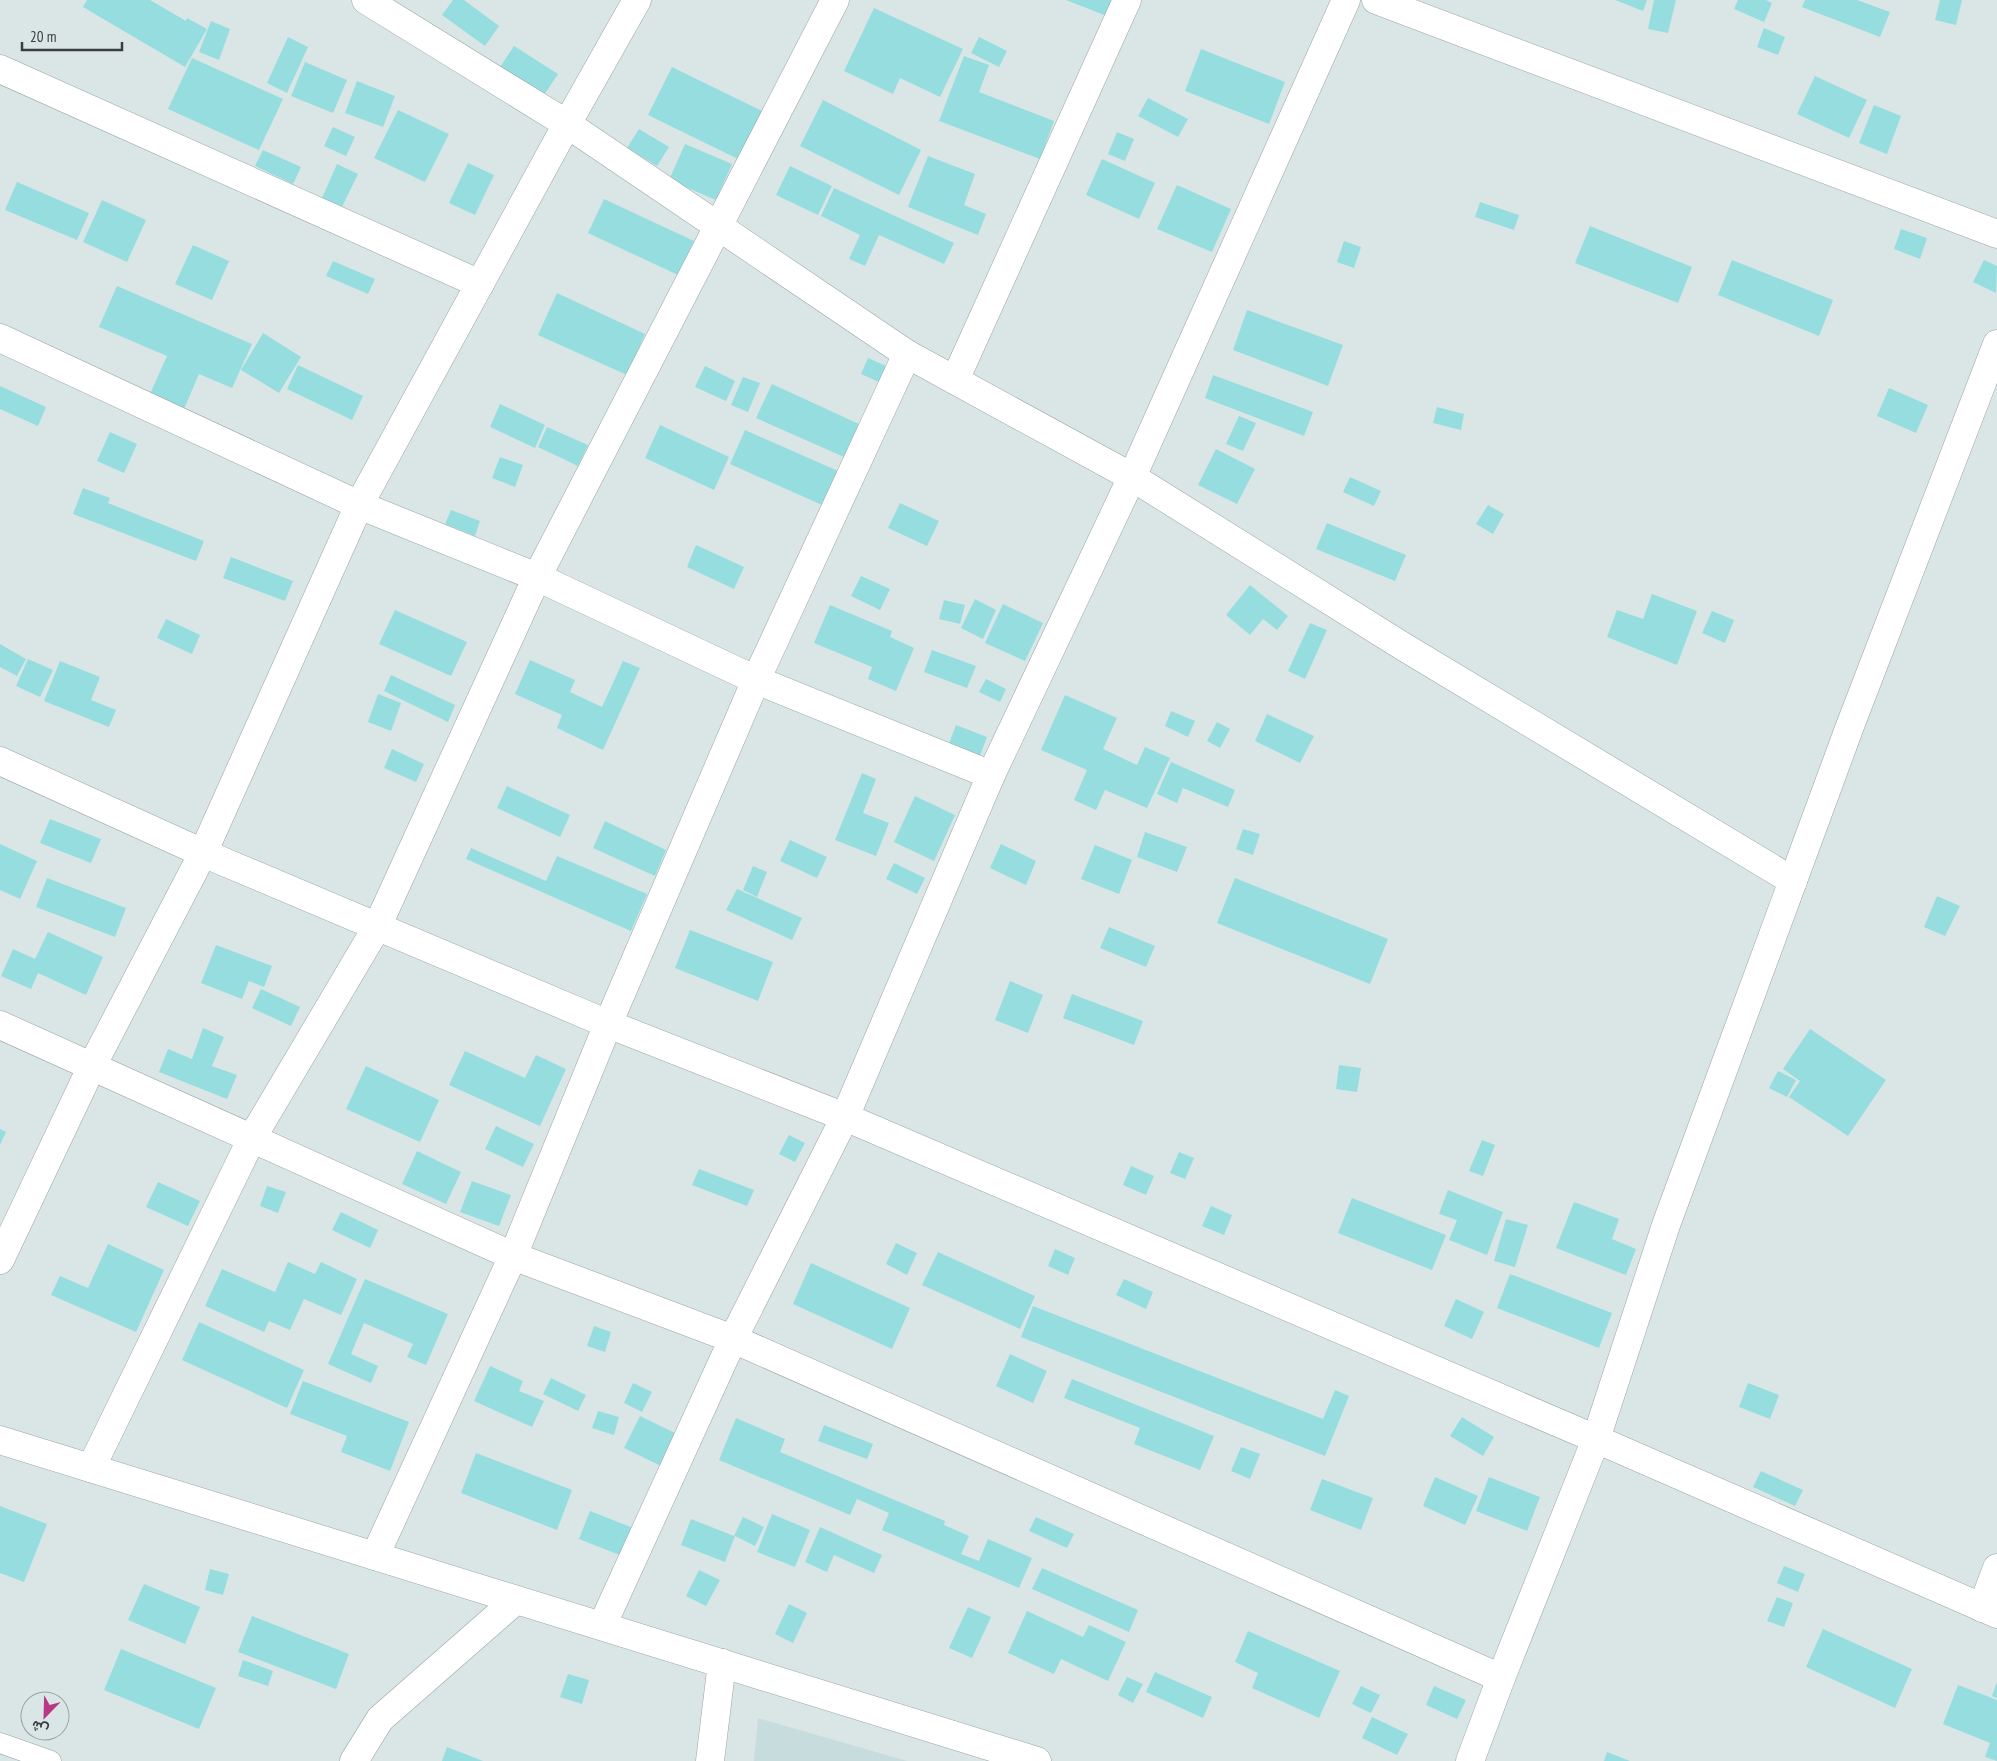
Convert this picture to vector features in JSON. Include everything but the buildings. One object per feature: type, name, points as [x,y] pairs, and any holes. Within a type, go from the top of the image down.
[{"type":"street","points":[[366,0],[567,124],[907,354],[1132,477],[1404,647],[1793,881]]},
{"type":"street","points":[[0,1260],[92,1066],[203,853],[359,505],[567,124],[637,0]]},
{"type":"street","points":[[91,1468],[252,1138],[377,927],[537,576],[835,0]]},
{"type":"street","points":[[955,380],[1127,0]]},
{"type":"street","points":[[602,1626],[733,1339],[845,1116],[991,775],[1132,477],[1346,0]]},
{"type":"street","points":[[1376,0],[1997,234]]},
{"type":"street","points":[[0,69],[480,284]]},
{"type":"street","points":[[0,338],[359,505],[537,576],[756,680],[991,775]]},
{"type":"street","points":[[1470,1761],[1596,1439],[1666,1225],[1850,726],[1997,344]]},
{"type":"street","points":[[375,1556],[513,1256],[608,1024],[756,680],[907,354]]},
{"type":"street","points":[[0,760],[203,853],[608,1024],[845,1116],[1596,1439],[1990,1611],[1997,1568]]},
{"type":"street","points":[[0,1025],[513,1256],[733,1339],[1501,1678]]},
{"type":"street","points":[[0,1440],[1037,1761]]},
{"type":"street","points":[[354,1761],[380,1719],[516,1600]]},
{"type":"street","points":[[710,1761],[722,1663]]},
{"type":"lane","points":[[0,1743],[51,1761]]},
{"type":"shaded area","points":[[758,1718],[907,1761],[754,1761]]}]
